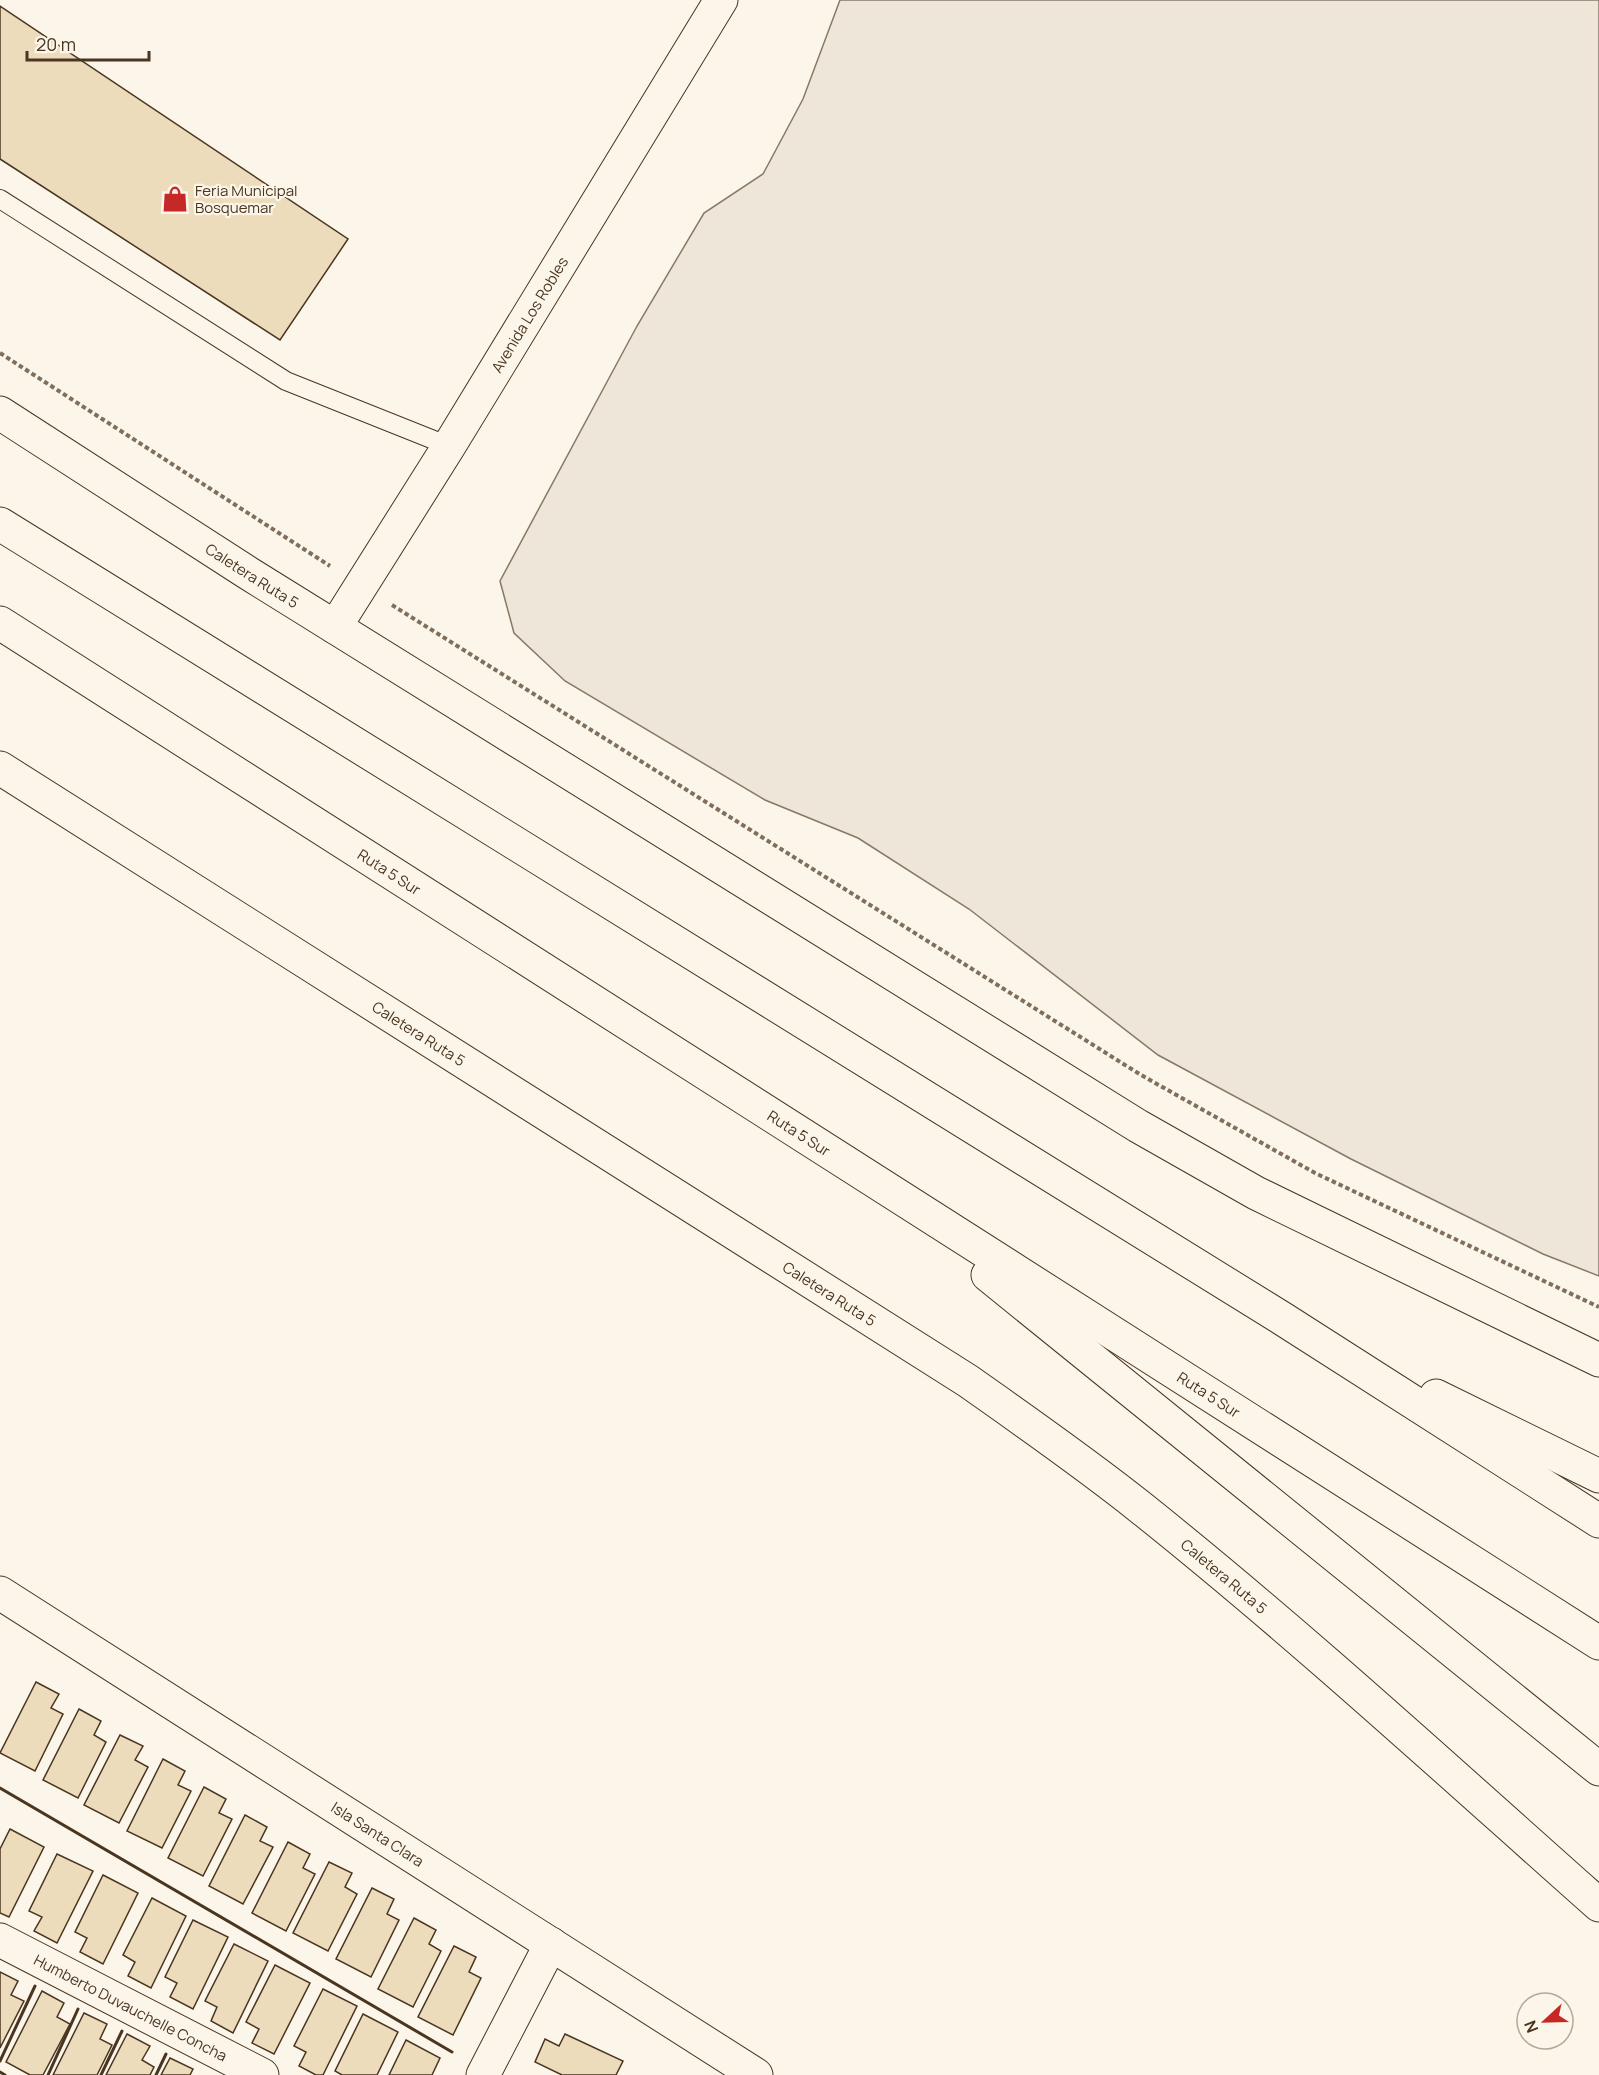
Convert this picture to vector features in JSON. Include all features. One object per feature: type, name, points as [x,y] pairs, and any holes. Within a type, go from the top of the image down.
[{"type":"main road","name":"Avenida Los Robles","points":[[335,627],[449,446],[721,0]]},
{"type":"main road","name":"Caletera Ruta 5","points":[[0,414],[335,627],[1138,1126],[1256,1193],[1599,1360]]},
{"type":"main road","points":[[0,524],[1283,1319],[1599,1521]]},
{"type":"main road","name":"Ruta 5 Sur","points":[[0,623],[1599,1643]]},
{"type":"main road","name":"Caletera Ruta 5","points":[[0,768],[958,1375],[1055,1443],[1139,1506],[1231,1581],[1599,1905]]},
{"type":"main road","points":[[864,1174],[1599,1769]]},
{"type":"main road","points":[[1283,1319],[1599,1476]]},
{"type":"main road","name":"Isla Santa Clara","points":[[0,1593],[756,2075]]},
{"type":"main road","name":"Humberto Duvauchelle Concha","points":[[0,1940],[262,2075]]},
{"type":"main road","points":[[483,2075],[551,1944]]},
{"type":"lane","points":[[0,199],[286,381],[449,446]]},
{"type":"path","points":[[0,353],[361,586],[1141,1075],[1315,1173],[1599,1307]]},
{"type":"shaded area","points":[[840,0],[1599,0],[1599,1276],[1543,1254],[1351,1159],[1158,1055],[969,909],[858,838],[765,800],[565,681],[514,633],[500,581],[637,326],[704,213],[763,174],[803,99]]},
{"type":"building","name":"Feria Municipal Bosquemar","points":[[0,6],[348,239],[280,340],[0,159]]},
{"type":"building","points":[[36,1682],[59,1694],[51,1708],[63,1714],[35,1771],[0,1753]]},
{"type":"building","points":[[79,1709],[101,1721],[94,1735],[106,1742],[78,1798],[43,1780]]},
{"type":"building","points":[[120,1735],[143,1746],[135,1760],[148,1767],[119,1823],[84,1805]]},
{"type":"building","points":[[163,1759],[185,1771],[178,1785],[191,1791],[162,1848],[127,1831]]},
{"type":"building","points":[[204,1787],[226,1799],[219,1813],[232,1819],[203,1876],[168,1858]]},
{"type":"building","points":[[245,1815],[267,1827],[260,1841],[273,1847],[243,1904],[209,1886]]},
{"type":"building","points":[[10,1829],[44,1847],[9,1917],[0,1913],[0,1849]]},
{"type":"building","points":[[288,1842],[310,1854],[303,1868],[315,1874],[286,1931],[252,1913]]},
{"type":"building","points":[[57,1854],[93,1871],[57,1943],[34,1931],[42,1917],[29,1911]]},
{"type":"building","points":[[329,1862],[352,1873],[345,1887],[357,1894],[328,1951],[293,1933]]},
{"type":"building","points":[[103,1875],[138,1893],[103,1964],[80,1952],[87,1938],[75,1932]]},
{"type":"building","points":[[372,1888],[394,1899],[387,1914],[399,1920],[371,1977],[336,1959]]},
{"type":"building","points":[[152,1898],[186,1916],[151,1988],[128,1976],[135,1962],[123,1955]]},
{"type":"building","points":[[414,1918],[436,1930],[429,1944],[441,1951],[413,2007],[378,1989]]},
{"type":"building","points":[[193,1920],[228,1937],[193,2009],[170,1997],[177,1983],[165,1977]]},
{"type":"building","points":[[234,1944],[268,1961],[233,2033],[211,2021],[217,2007],[205,2001]]},
{"type":"building","points":[[454,1946],[476,1957],[469,1972],[481,1978],[453,2035],[418,2017]]},
{"type":"building","points":[[275,1965],[310,1983],[274,2054],[252,2043],[259,2029],[246,2022]]},
{"type":"building","points":[[0,1972],[18,1981],[11,1995],[24,2001],[0,2048]]},
{"type":"building","points":[[323,1989],[357,2006],[323,2075],[316,2075],[299,2066],[306,2052],[294,2046]]},
{"type":"building","points":[[42,1991],[64,2003],[57,2017],[70,2024],[43,2075],[30,2075],[6,2062]]},
{"type":"building","points":[[84,2013],[107,2024],[100,2039],[112,2045],[97,2075],[53,2075]]},
{"type":"building","points":[[363,2014],[398,2032],[377,2075],[342,2075],[335,2071]]},
{"type":"building","points":[[127,2034],[150,2046],[142,2060],[154,2067],[150,2075],[106,2075]]},
{"type":"building","points":[[565,2034],[623,2061],[616,2075],[562,2075],[535,2062],[545,2039],[559,2046]]},
{"type":"building","points":[[406,2040],[440,2058],[432,2075],[389,2075]]},
{"type":"building","points":[[170,2058],[193,2069],[190,2075],[161,2075]]},
{"type":"wall","points":[[0,1788],[452,2052]]},
{"type":"wall","points":[[0,2061],[35,1986]]},
{"type":"wall","points":[[48,2075],[78,2009]]},
{"type":"wall","points":[[101,2075],[122,2031]]},
{"type":"wall","points":[[156,2075],[166,2054]]},
{"type":"wall","points":[[0,2072],[5,2075]]},
{"type":"place","name":"Feria Municipal Bosquemar","points":[[175,199]]}]
